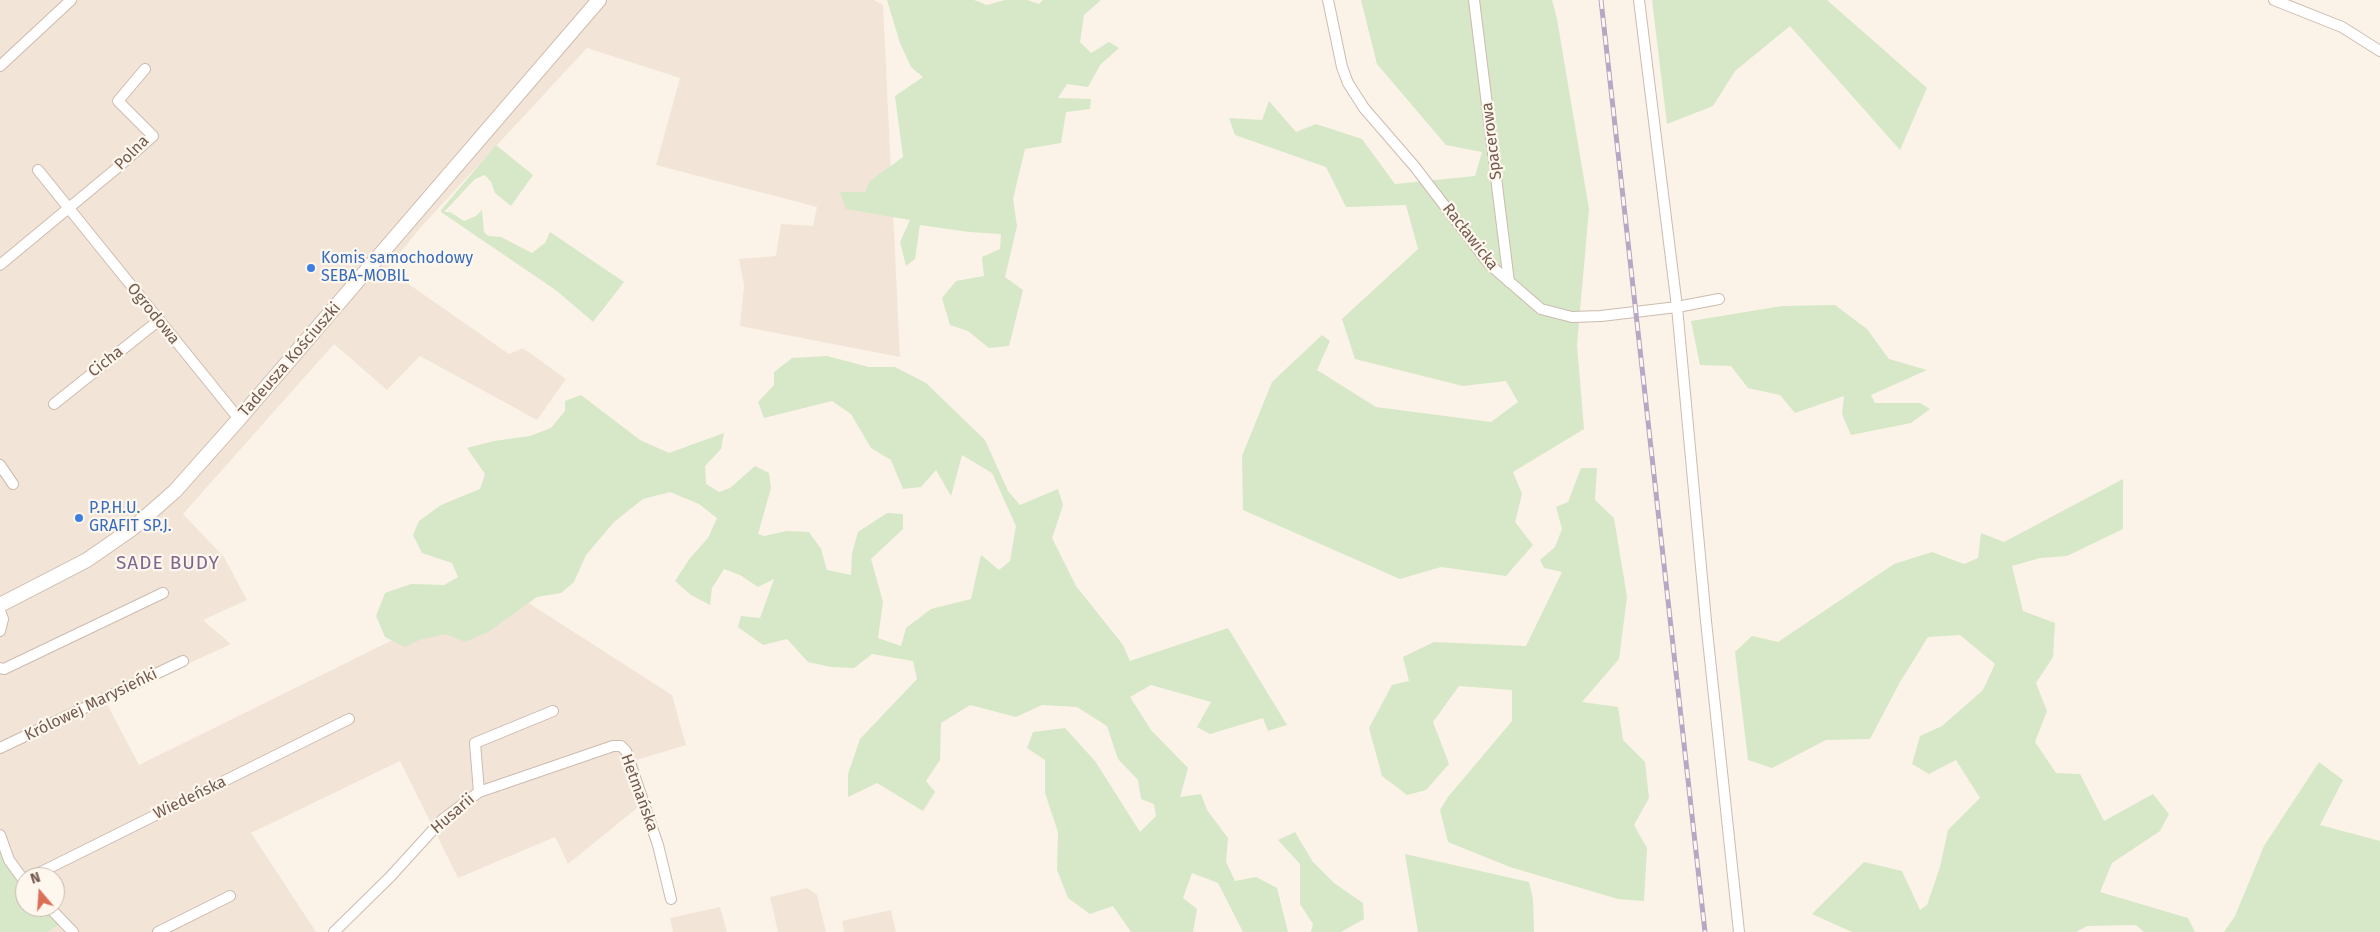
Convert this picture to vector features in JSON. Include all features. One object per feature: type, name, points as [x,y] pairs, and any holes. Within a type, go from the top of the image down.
[{"type":"main road","name":"Tadeusza Kościuszki","points":[[0,605],[87,560],[133,528],[175,491],[240,419],[599,0]]},
{"type":"street","points":[[0,66],[70,0]]},
{"type":"street","name":"Racławicka","points":[[1328,0],[1342,67],[1348,83],[1364,108],[1415,167],[1490,266],[1541,309],[1572,317],[1677,307],[1719,299]]},
{"type":"street","name":"Spacerowa","points":[[1474,0],[1509,282]]},
{"type":"street","points":[[1639,0],[1677,307],[1706,621],[1739,932]]},
{"type":"street","points":[[2274,0],[2342,27],[2380,51]]},
{"type":"street","name":"Polna","points":[[0,265],[153,136],[118,101],[145,69]]},
{"type":"street","points":[[38,170],[68,209]]},
{"type":"street","name":"Ogrodowa","points":[[68,209],[240,419]]},
{"type":"street","name":"Cicha","points":[[54,404],[158,320]]},
{"type":"street","points":[[0,465],[13,484]]},
{"type":"street","points":[[0,668],[4,669],[163,593]]},
{"type":"street","points":[[0,611],[3,619],[0,631]]},
{"type":"street","name":"Królowej Marysieńki","points":[[0,748],[183,661]]},
{"type":"street","name":"Husarii","points":[[334,932],[384,883],[442,820],[479,792],[475,743],[553,711]]},
{"type":"street","name":"Wiedeńska","points":[[52,867],[349,719]]},
{"type":"street","name":"Hetmańska","points":[[479,792],[613,746],[621,746],[626,751],[658,844],[671,899]]},
{"type":"street","points":[[0,835],[8,860],[15,868]]},
{"type":"street","points":[[158,932],[230,896]]},
{"type":"street","points":[[57,917],[68,930]]},
{"type":"shaded area","points":[[0,0],[874,0],[883,5],[900,357],[740,326],[744,285],[739,259],[776,256],[781,224],[813,226],[817,207],[656,165],[680,78],[587,48],[420,228],[387,269],[509,354],[523,348],[566,379],[537,420],[420,356],[387,390],[334,344],[183,514],[224,557],[247,600],[203,620],[231,644],[106,702],[139,765],[502,586],[672,695],[686,745],[637,760],[647,800],[568,864],[555,837],[458,878],[400,761],[251,833],[316,932],[48,932],[58,925],[0,932]]},
{"type":"shaded area","points":[[807,888],[817,895],[826,932],[778,932],[770,897]]},
{"type":"shaded area","points":[[720,907],[727,932],[673,932],[670,918]]},
{"type":"shaded area","points":[[891,910],[896,932],[844,932],[842,921]]},
{"type":"green space","points":[[887,0],[974,0],[987,5],[1005,0],[1027,0],[1039,4],[1043,0],[1101,0],[1084,15],[1080,42],[1091,53],[1109,42],[1119,48],[1100,65],[1088,87],[1067,84],[1058,98],[1091,99],[1090,109],[1066,112],[1061,143],[1025,149],[1013,199],[1017,226],[1005,277],[1023,290],[1009,346],[989,348],[968,331],[950,325],[942,298],[956,281],[984,276],[982,257],[1000,249],[1001,234],[969,232],[920,225],[915,259],[906,266],[900,242],[910,220],[846,209],[840,192],[865,192],[870,181],[903,157],[895,96],[923,77],[911,67],[900,43]]},
{"type":"green space","points":[[1361,0],[1552,0],[1557,19],[1589,209],[1577,345],[1584,429],[1513,472],[1522,494],[1515,522],[1533,545],[1506,576],[1441,567],[1400,579],[1243,510],[1242,456],[1272,382],[1322,335],[1330,341],[1317,370],[1376,407],[1491,422],[1518,402],[1506,381],[1463,386],[1355,359],[1342,319],[1418,249],[1406,205],[1346,207],[1326,167],[1235,135],[1229,118],[1262,120],[1269,101],[1296,132],[1316,124],[1362,139],[1395,184],[1475,176],[1482,152],[1446,145],[1377,64]]},
{"type":"green space","points":[[1652,0],[1827,0],[1927,88],[1900,150],[1790,26],[1735,71],[1713,106],[1667,124]]},
{"type":"green space","points":[[496,145],[533,175],[511,206],[495,193],[491,182],[485,175],[475,179],[444,212],[450,212],[464,221],[476,216],[482,210],[484,232],[488,236],[501,237],[532,253],[545,243],[550,232],[624,282],[593,322],[557,291],[441,212]]},
{"type":"green space","points":[[1835,305],[1867,329],[1889,359],[1927,370],[1871,395],[1875,403],[1920,403],[1930,409],[1911,423],[1851,435],[1842,414],[1844,396],[1795,413],[1780,395],[1748,388],[1731,366],[1700,365],[1691,321],[1782,306]]},
{"type":"green space","points":[[827,356],[869,367],[895,367],[926,383],[985,440],[1008,491],[1020,505],[1058,489],[1063,505],[1052,538],[1076,586],[1123,645],[1130,661],[1228,628],[1287,725],[1268,731],[1263,718],[1210,734],[1197,727],[1211,702],[1151,685],[1130,697],[1151,730],[1188,768],[1180,797],[1201,794],[1207,810],[1228,838],[1226,862],[1235,881],[1256,877],[1277,888],[1288,932],[1243,932],[1218,883],[1192,873],[1183,898],[1197,909],[1193,932],[1131,932],[1113,906],[1090,914],[1068,898],[1057,870],[1058,832],[1045,793],[1045,760],[1027,748],[1033,732],[1065,728],[1095,761],[1140,832],[1156,816],[1154,804],[1141,799],[1138,780],[1118,759],[1107,726],[1077,707],[1042,705],[1016,717],[970,705],[941,723],[940,760],[926,781],[935,792],[923,811],[877,783],[848,797],[848,774],[860,739],[917,679],[913,661],[872,654],[854,668],[831,667],[808,662],[787,639],[763,645],[738,627],[741,616],[760,618],[774,579],[758,587],[740,575],[724,569],[712,588],[710,605],[691,595],[675,581],[690,558],[708,538],[717,518],[699,504],[670,492],[643,499],[614,522],[586,555],[574,582],[561,593],[537,597],[488,632],[465,642],[446,634],[419,640],[405,647],[385,637],[376,616],[385,593],[411,584],[444,585],[458,577],[452,563],[422,553],[413,535],[419,521],[441,505],[480,489],[485,474],[467,448],[494,441],[530,436],[551,428],[565,411],[565,401],[581,395],[640,440],[669,453],[724,433],[721,449],[705,466],[706,484],[719,492],[730,488],[755,466],[769,473],[771,488],[758,534],[764,536],[787,531],[809,532],[821,549],[827,570],[851,575],[852,553],[858,532],[887,513],[903,514],[903,529],[871,559],[883,602],[878,638],[901,646],[906,628],[931,609],[971,599],[981,555],[999,570],[1010,561],[1016,526],[992,473],[962,455],[951,496],[936,470],[921,487],[903,489],[891,460],[871,448],[851,414],[832,401],[764,418],[758,402],[774,385],[774,372],[792,358]]},
{"type":"green space","points":[[1581,468],[1597,468],[1595,500],[1614,518],[1627,597],[1619,659],[1582,702],[1618,707],[1623,740],[1645,762],[1649,798],[1634,825],[1647,848],[1644,901],[1618,899],[1510,867],[1448,842],[1440,810],[1448,797],[1512,721],[1512,690],[1459,686],[1433,722],[1449,764],[1426,790],[1407,795],[1382,776],[1369,728],[1392,685],[1409,681],[1403,657],[1434,642],[1526,646],[1562,572],[1544,568],[1540,560],[1555,547],[1562,529],[1556,507],[1568,502]]},
{"type":"green space","points":[[2123,479],[2123,529],[2067,556],[2040,558],[2012,566],[2023,611],[2055,623],[2053,657],[2036,683],[2047,711],[2035,742],[2056,773],[2080,774],[2104,821],[2153,794],[2169,814],[2160,831],[2112,863],[2100,892],[2188,918],[2195,932],[2144,932],[2136,925],[2087,926],[2076,932],[1852,932],[1812,914],[1864,862],[1902,871],[1920,910],[1927,905],[1940,867],[1948,830],[1980,798],[1956,760],[1929,774],[1912,764],[1920,736],[1942,726],[1983,690],[1995,664],[1960,635],[1928,637],[1900,682],[1870,739],[1826,740],[1772,768],[1748,760],[1735,652],[1752,636],[1778,642],[1894,564],[1932,552],[1964,564],[1978,558],[1981,533],[2004,542]]},
{"type":"green space","points":[[2319,762],[2343,780],[2320,825],[2380,841],[2380,932],[2224,932],[2235,916],[2264,846]]},
{"type":"green space","points":[[1295,832],[1313,862],[1334,883],[1363,903],[1364,919],[1341,932],[1311,932],[1313,924],[1300,904],[1300,864],[1278,840]]},
{"type":"green space","points":[[0,850],[15,869],[15,917],[54,917],[60,924],[48,932],[0,932]]},
{"type":"green space","points":[[1405,854],[1529,882],[1533,899],[1534,932],[1418,932]]},
{"type":"railway","points":[[1601,0],[1705,932]]},
{"type":"place","name":"Komis samochodowy SEBA-MOBIL","points":[[311,268]]},
{"type":"place","name":"P.P.H.U. GRAFIT SP.J.","points":[[79,518]]},
{"type":"district","name":"SADE BUDY","points":[[168,564]]}]
